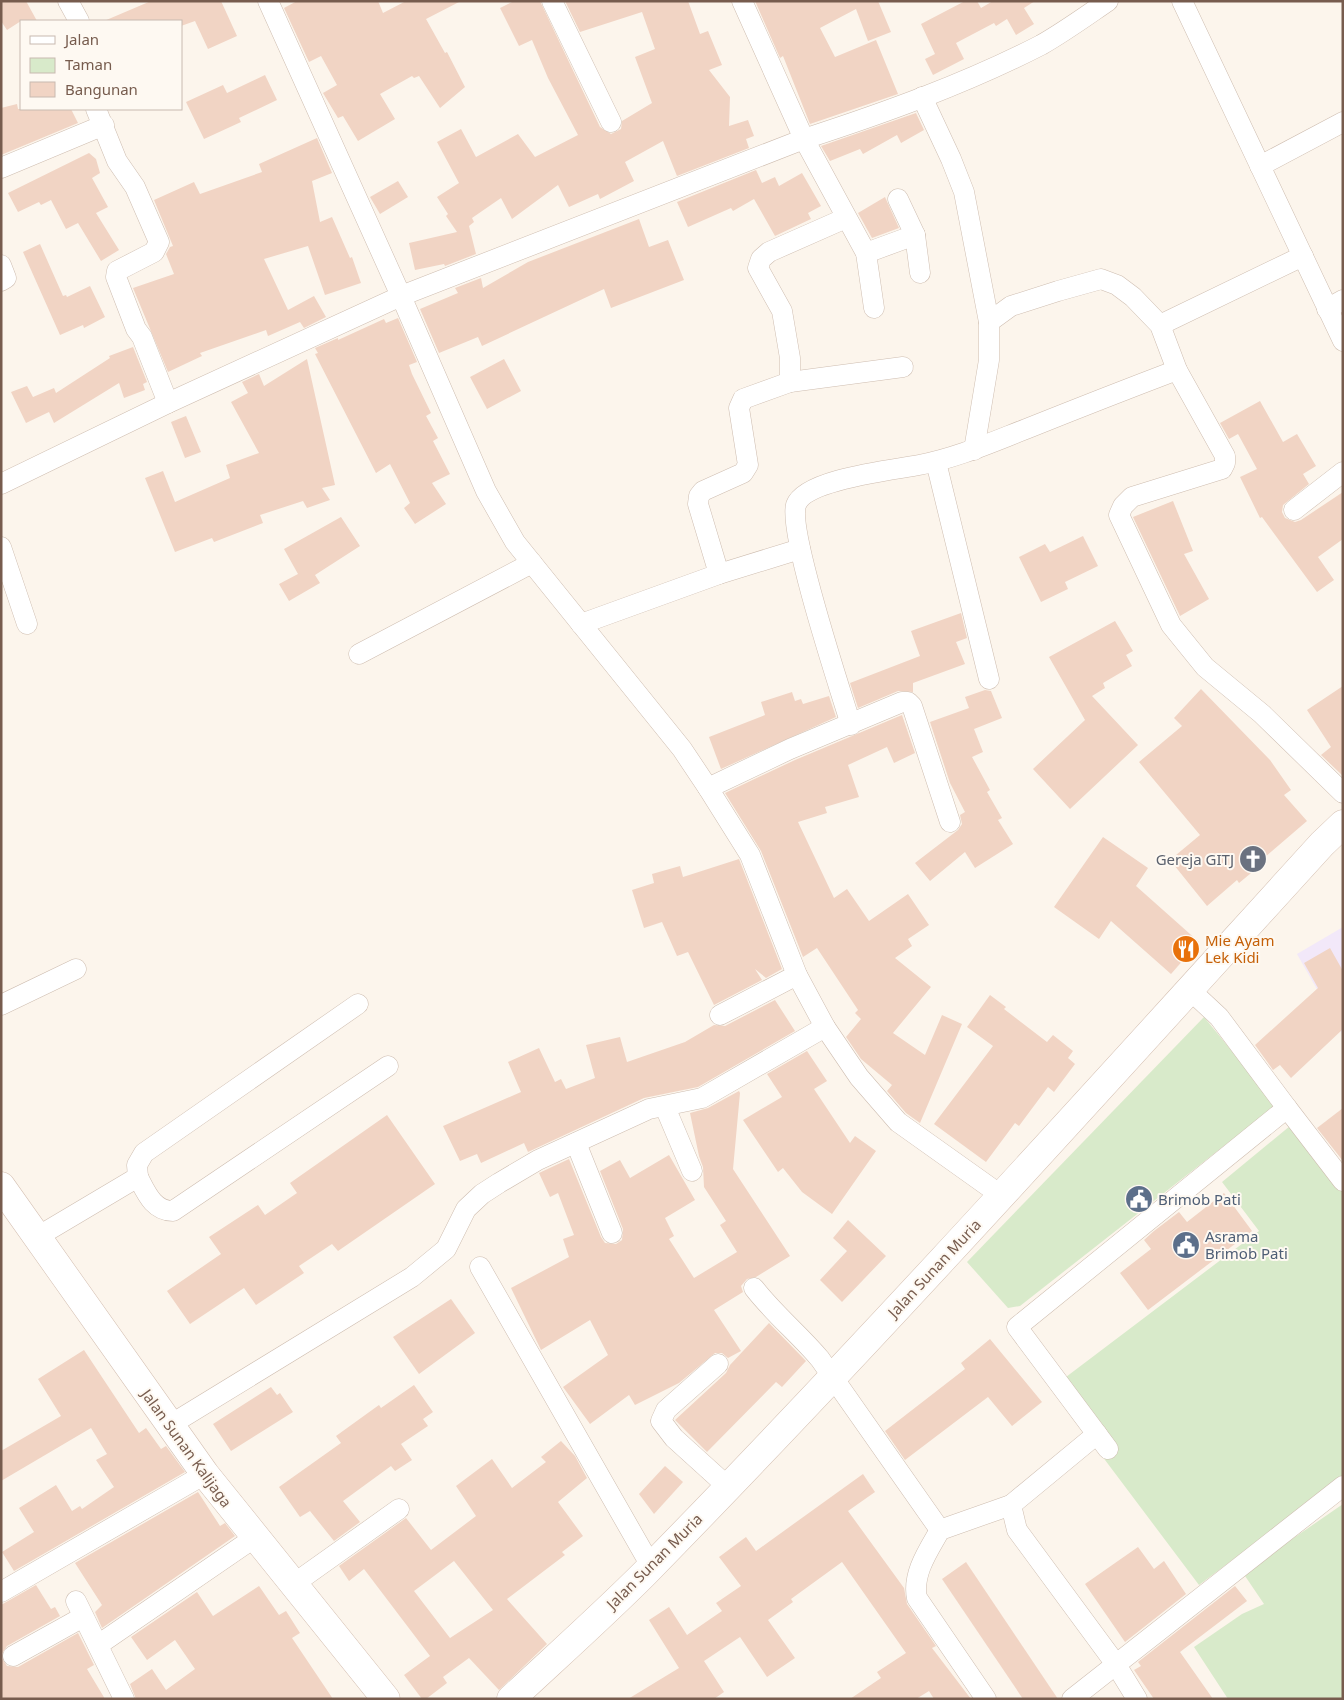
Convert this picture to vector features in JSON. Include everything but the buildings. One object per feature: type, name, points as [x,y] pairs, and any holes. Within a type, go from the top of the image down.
[{"type":"main road","name":"Jalan Sunan Muria","points":[[511,1699],[651,1566],[832,1377],[1002,1196],[1190,990],[1332,850],[1343,824]]},
{"type":"main road","name":"Jalan Sunan Kalijaga","points":[[1,1186],[205,1474],[254,1538],[295,1583],[386,1699]]},
{"type":"street","points":[[68,1],[78,20]]},
{"type":"street","points":[[268,1],[401,296],[486,491],[515,542],[682,749],[708,788],[750,855],[798,975],[825,1028],[859,1078],[898,1122],[1002,1196]]},
{"type":"street","points":[[552,1],[610,122]]},
{"type":"street","points":[[742,1],[804,139],[866,253],[874,308]]},
{"type":"street","points":[[1,484],[168,403],[401,296],[804,139],[866,119],[922,97],[1042,44],[1108,1]]},
{"type":"street","points":[[1182,1],[1303,256],[1335,305],[1343,341]]},
{"type":"street","points":[[922,97],[964,192],[989,322],[988,360],[974,450]]},
{"type":"street","points":[[1,168],[100,117],[117,162],[135,187],[159,242],[154,252],[123,266],[118,271],[116,277],[168,403]]},
{"type":"street","points":[[1260,166],[1343,122]]},
{"type":"street","points":[[898,199],[915,235],[920,273]]},
{"type":"street","points":[[790,382],[790,358],[782,311],[758,268],[761,259],[769,252],[846,218]]},
{"type":"street","points":[[866,253],[915,235]]},
{"type":"street","points":[[1160,325],[1303,256]]},
{"type":"street","points":[[1,265],[6,278],[1,281]]},
{"type":"street","points":[[989,322],[1011,306],[1101,279],[1116,285],[1133,297],[1160,325],[1177,370],[1225,456],[1226,464],[1222,469],[1132,497],[1123,506],[1119,515],[1171,625],[1205,667],[1262,714],[1343,793]]},
{"type":"street","points":[[719,574],[698,504],[699,496],[703,491],[743,473],[748,465],[739,408],[743,400],[790,382],[903,367]]},
{"type":"street","points":[[851,725],[800,549],[796,507],[799,499],[807,492],[829,483],[936,462],[974,450],[1177,370]]},
{"type":"street","points":[[936,462],[989,679]]},
{"type":"street","points":[[1294,510],[1343,472]]},
{"type":"street","points":[[1,547],[27,624]]},
{"type":"street","points":[[581,624],[719,574],[800,549]]},
{"type":"street","points":[[360,654],[532,563]]},
{"type":"street","points":[[708,788],[790,749],[902,702],[908,702],[912,706],[950,822]]},
{"type":"street","points":[[1,1006],[76,969]]},
{"type":"street","points":[[720,1015],[798,975]]},
{"type":"street","points":[[1190,990],[1219,1017],[1343,1181]]},
{"type":"street","points":[[358,1004],[144,1153],[137,1165],[138,1177],[156,1207],[164,1211],[173,1211],[388,1066]]},
{"type":"street","points":[[170,1425],[412,1278],[446,1248],[466,1209],[482,1194],[538,1160],[649,1110],[702,1098],[825,1028]]},
{"type":"street","points":[[665,1107],[692,1171]]},
{"type":"street","points":[[986,1699],[917,1598],[914,1586],[917,1574],[940,1530],[1011,1505],[1102,1442],[1017,1327],[1287,1108]]},
{"type":"street","points":[[576,1143],[612,1233]]},
{"type":"street","points":[[37,1237],[138,1177]]},
{"type":"street","points":[[480,1267],[651,1566]]},
{"type":"street","points":[[754,1288],[770,1309],[798,1334],[820,1359],[940,1530]]},
{"type":"street","points":[[718,1364],[666,1410],[661,1421],[674,1438],[727,1486]]},
{"type":"street","points":[[1,1592],[205,1474]]},
{"type":"street","points":[[1072,1699],[1115,1663],[1343,1486]]},
{"type":"street","points":[[1011,1505],[1017,1530],[1115,1663],[1137,1699]]},
{"type":"street","points":[[295,1583],[399,1509]]},
{"type":"street","points":[[98,1645],[254,1538]]},
{"type":"street","points":[[13,1656],[80,1609],[124,1699]]},
{"type":"shaded area","points":[[1343,927],[1343,1035],[1297,954]]},
{"type":"green space","points":[[1204,1017],[1276,1105],[1020,1306],[1008,1308],[967,1262]]},
{"type":"green space","points":[[1290,1126],[1343,1189],[1343,1477],[1199,1585],[1102,1456],[1117,1445],[1066,1377],[1259,1231],[1222,1182]]},
{"type":"green space","points":[[1343,1504],[1343,1699],[1228,1699],[1194,1647],[1242,1614],[1264,1604],[1243,1573]]},
{"type":"place","name":"Gereja GITJ","points":[[1253,859]]},
{"type":"place","name":"Mie Ayam Lek Kidi","points":[[1186,949]]},
{"type":"place","name":"Brimob Pati","points":[[1139,1199]]},
{"type":"place","name":"Asrama Brimob Pati","points":[[1186,1245]]}]
